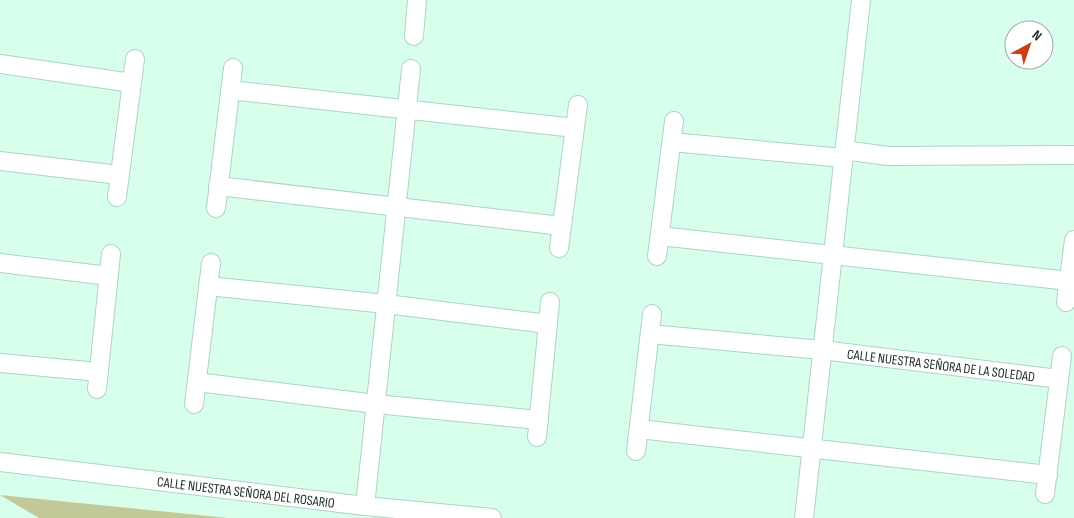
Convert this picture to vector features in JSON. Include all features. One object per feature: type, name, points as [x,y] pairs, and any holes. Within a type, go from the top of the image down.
[{"type":"street","points":[[414,36],[417,0]]},
{"type":"street","points":[[804,518],[861,0]]},
{"type":"street","points":[[116,198],[135,59]]},
{"type":"street","points":[[0,64],[132,83]]},
{"type":"street","points":[[216,208],[233,68]]},
{"type":"street","points":[[365,506],[411,68]]},
{"type":"street","points":[[230,90],[575,128]]},
{"type":"street","points":[[559,248],[578,105]]},
{"type":"street","points":[[658,256],[674,121]]},
{"type":"street","points":[[672,142],[888,156],[1074,156]]},
{"type":"street","points":[[0,161],[120,175]]},
{"type":"street","points":[[218,186],[562,226]]},
{"type":"street","points":[[660,236],[1069,281]]},
{"type":"street","points":[[1066,302],[1074,240]]},
{"type":"street","points":[[0,362],[98,380],[111,254]]},
{"type":"street","points":[[0,263],[109,276]]},
{"type":"street","points":[[194,404],[211,263]]},
{"type":"street","points":[[208,286],[386,304],[548,324]]},
{"type":"street","points":[[196,382],[376,404],[538,428],[550,302]]},
{"type":"street","points":[[636,451],[652,314]]},
{"type":"street","name":"CALLE NUESTRA SEÑORA DE LA SOLEDAD","points":[[650,334],[822,350],[1059,379]]},
{"type":"street","points":[[1045,494],[1062,356]]},
{"type":"street","points":[[639,429],[1048,475]]},
{"type":"street","name":"CALLE NUESTRA SEÑORA DEL ROSARIO","points":[[0,462],[365,506],[492,518]]},
{"type":"green space","points":[[0,495],[228,518],[39,518]]}]
